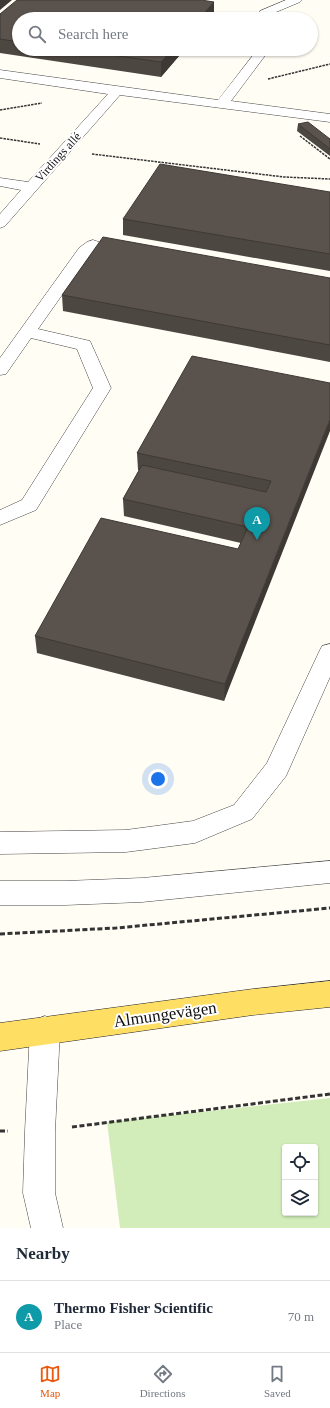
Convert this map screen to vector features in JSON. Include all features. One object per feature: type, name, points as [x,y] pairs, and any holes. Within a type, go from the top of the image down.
[{"type":"main road","name":"Almungevägen","points":[[0,1037],[253,1002],[330,994]]},
{"type":"street","points":[[267,12],[297,0]]},
{"type":"street","points":[[289,12],[297,0]]},
{"type":"street","points":[[221,105],[259,56]]},
{"type":"street","points":[[0,74],[221,105],[330,118]]},
{"type":"street","name":"Virdings allé","points":[[0,223],[117,91]]},
{"type":"street","points":[[0,182],[32,187]]},
{"type":"street","points":[[0,370],[85,251],[93,245]]},
{"type":"street","points":[[0,518],[29,505],[102,388],[84,345],[27,332]]},
{"type":"street","points":[[0,843],[126,841],[195,832],[243,812],[277,769],[330,652]]},
{"type":"street","points":[[0,893],[65,893],[142,890],[330,872]]},
{"type":"street","points":[[45,1030],[40,1131],[39,1193],[46,1228]]},
{"type":"path","points":[[156,162],[284,177],[330,178]]},
{"type":"path","points":[[0,934],[116,928],[330,908]]},
{"type":"path","points":[[40,1131],[330,1094]]},
{"type":"green space","points":[[330,1098],[330,1228],[120,1228],[107,1122]]},
{"type":"building","points":[[17,0],[201,0],[214,2],[205,12],[12,12],[12,41],[0,39],[0,14]]},
{"type":"building","points":[[119,56],[167,56],[161,62]]},
{"type":"building","points":[[308,122],[330,139],[330,149],[298,124]]},
{"type":"building","points":[[160,164],[330,192],[330,254],[123,219]]},
{"type":"building","points":[[103,237],[330,278],[330,345],[62,295]]},
{"type":"building","points":[[192,356],[330,383],[330,419],[225,684],[35,636],[101,518],[238,549],[248,527],[123,499],[142,465],[266,492],[271,481],[137,453]]},
{"type":"place","name":"Thermo Fisher Scientific","points":[[257,540]]}]
